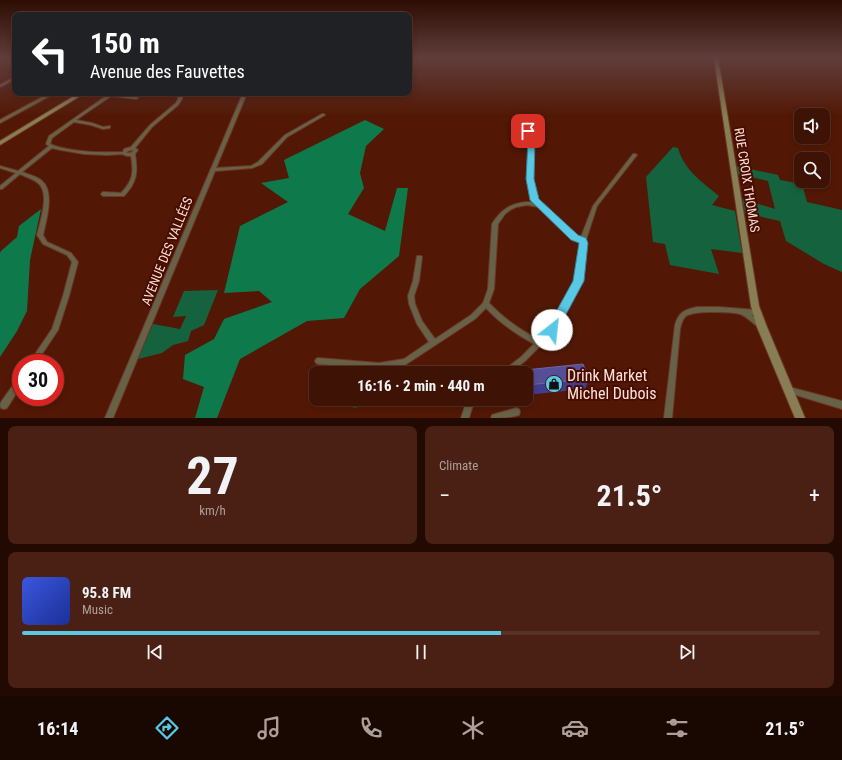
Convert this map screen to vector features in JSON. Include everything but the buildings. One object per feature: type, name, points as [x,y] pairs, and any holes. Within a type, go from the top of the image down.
[{"type":"street","name":"RUE CROIX THOMAS","points":[[719,78],[757,312],[762,328],[800,418]]},
{"type":"street","points":[[0,86],[12,80]]},
{"type":"street","points":[[0,122],[48,96]]},
{"type":"street","points":[[0,143],[78,96]]},
{"type":"street","points":[[51,147],[48,144],[50,137],[109,96]]},
{"type":"street","points":[[117,96],[136,98]]},
{"type":"street","points":[[0,188],[51,147],[107,154],[124,153],[126,155],[133,151],[151,126],[177,104],[180,96]]},
{"type":"street","name":"AVENUE DES VALLÉES","points":[[109,418],[244,96]]},
{"type":"street","points":[[212,170],[252,167],[260,163],[286,136],[323,115]]},
{"type":"street","points":[[72,122],[92,124],[103,128],[109,127]]},
{"type":"street","points":[[528,131],[532,140],[530,179],[534,200],[575,237],[583,240]]},
{"type":"street","points":[[103,194],[122,195],[128,190],[136,172],[133,151]]},
{"type":"street","points":[[514,366],[523,359],[552,330],[578,281],[583,256],[583,240],[595,206],[635,155]]},
{"type":"street","points":[[0,167],[38,180],[45,186],[46,203],[40,235],[45,243],[69,254],[75,262],[66,296],[54,330],[38,354]]},
{"type":"street","points":[[318,361],[379,366],[394,365],[404,362],[473,317],[486,304],[491,289],[494,224],[502,213],[524,203],[541,206]]},
{"type":"street","points":[[419,257],[416,281],[411,296],[412,304],[419,322],[433,342]]},
{"type":"street","points":[[486,304],[513,327],[539,343]]},
{"type":"street","points":[[668,418],[677,329],[683,315],[700,309],[743,313],[757,312]]},
{"type":"street","points":[[743,313],[757,312]]},
{"type":"street","points":[[743,313],[762,328]]},
{"type":"street","points":[[789,390],[842,405]]},
{"type":"street","points":[[4,405],[12,393]]},
{"type":"street","points":[[465,418],[469,406]]},
{"type":"street","points":[[495,418],[516,412]]},
{"type":"green space","points":[[365,120],[384,129],[366,146],[360,173],[364,188],[348,214],[385,231],[397,188],[408,188],[399,256],[360,289],[344,318],[307,321],[240,359],[217,418],[195,418],[204,387],[183,379],[185,355],[214,339],[224,319],[272,302],[259,291],[224,293],[240,226],[288,202],[261,183],[289,178],[284,160]]},
{"type":"green space","points":[[673,147],[678,148],[685,163],[694,175],[719,196],[712,205],[735,211],[742,253],[711,249],[719,274],[670,265],[665,244],[653,242],[646,177]]},
{"type":"green space","points":[[736,166],[778,175],[780,180],[794,183],[794,188],[803,188],[807,202],[842,210],[842,272],[824,264],[786,241],[780,221],[745,213],[742,199],[775,209],[768,181],[738,174]]},
{"type":"green space","points":[[41,209],[30,260],[27,311],[17,331],[0,357],[0,253],[17,237],[19,226]]},
{"type":"green space","points":[[218,290],[204,325],[191,331],[188,341],[173,345],[162,353],[138,359],[153,324],[180,329],[186,316],[173,317],[184,291]]},
{"type":"green space","points":[[353,406],[366,406],[353,408]]},
{"type":"place","name":"Drink Market Michel Dubois","points":[[554,384]]},
{"type":"route","points":[[528,131],[532,140],[530,179],[534,200],[575,237],[583,240],[584,243],[581,271],[578,281],[552,330]]}]
